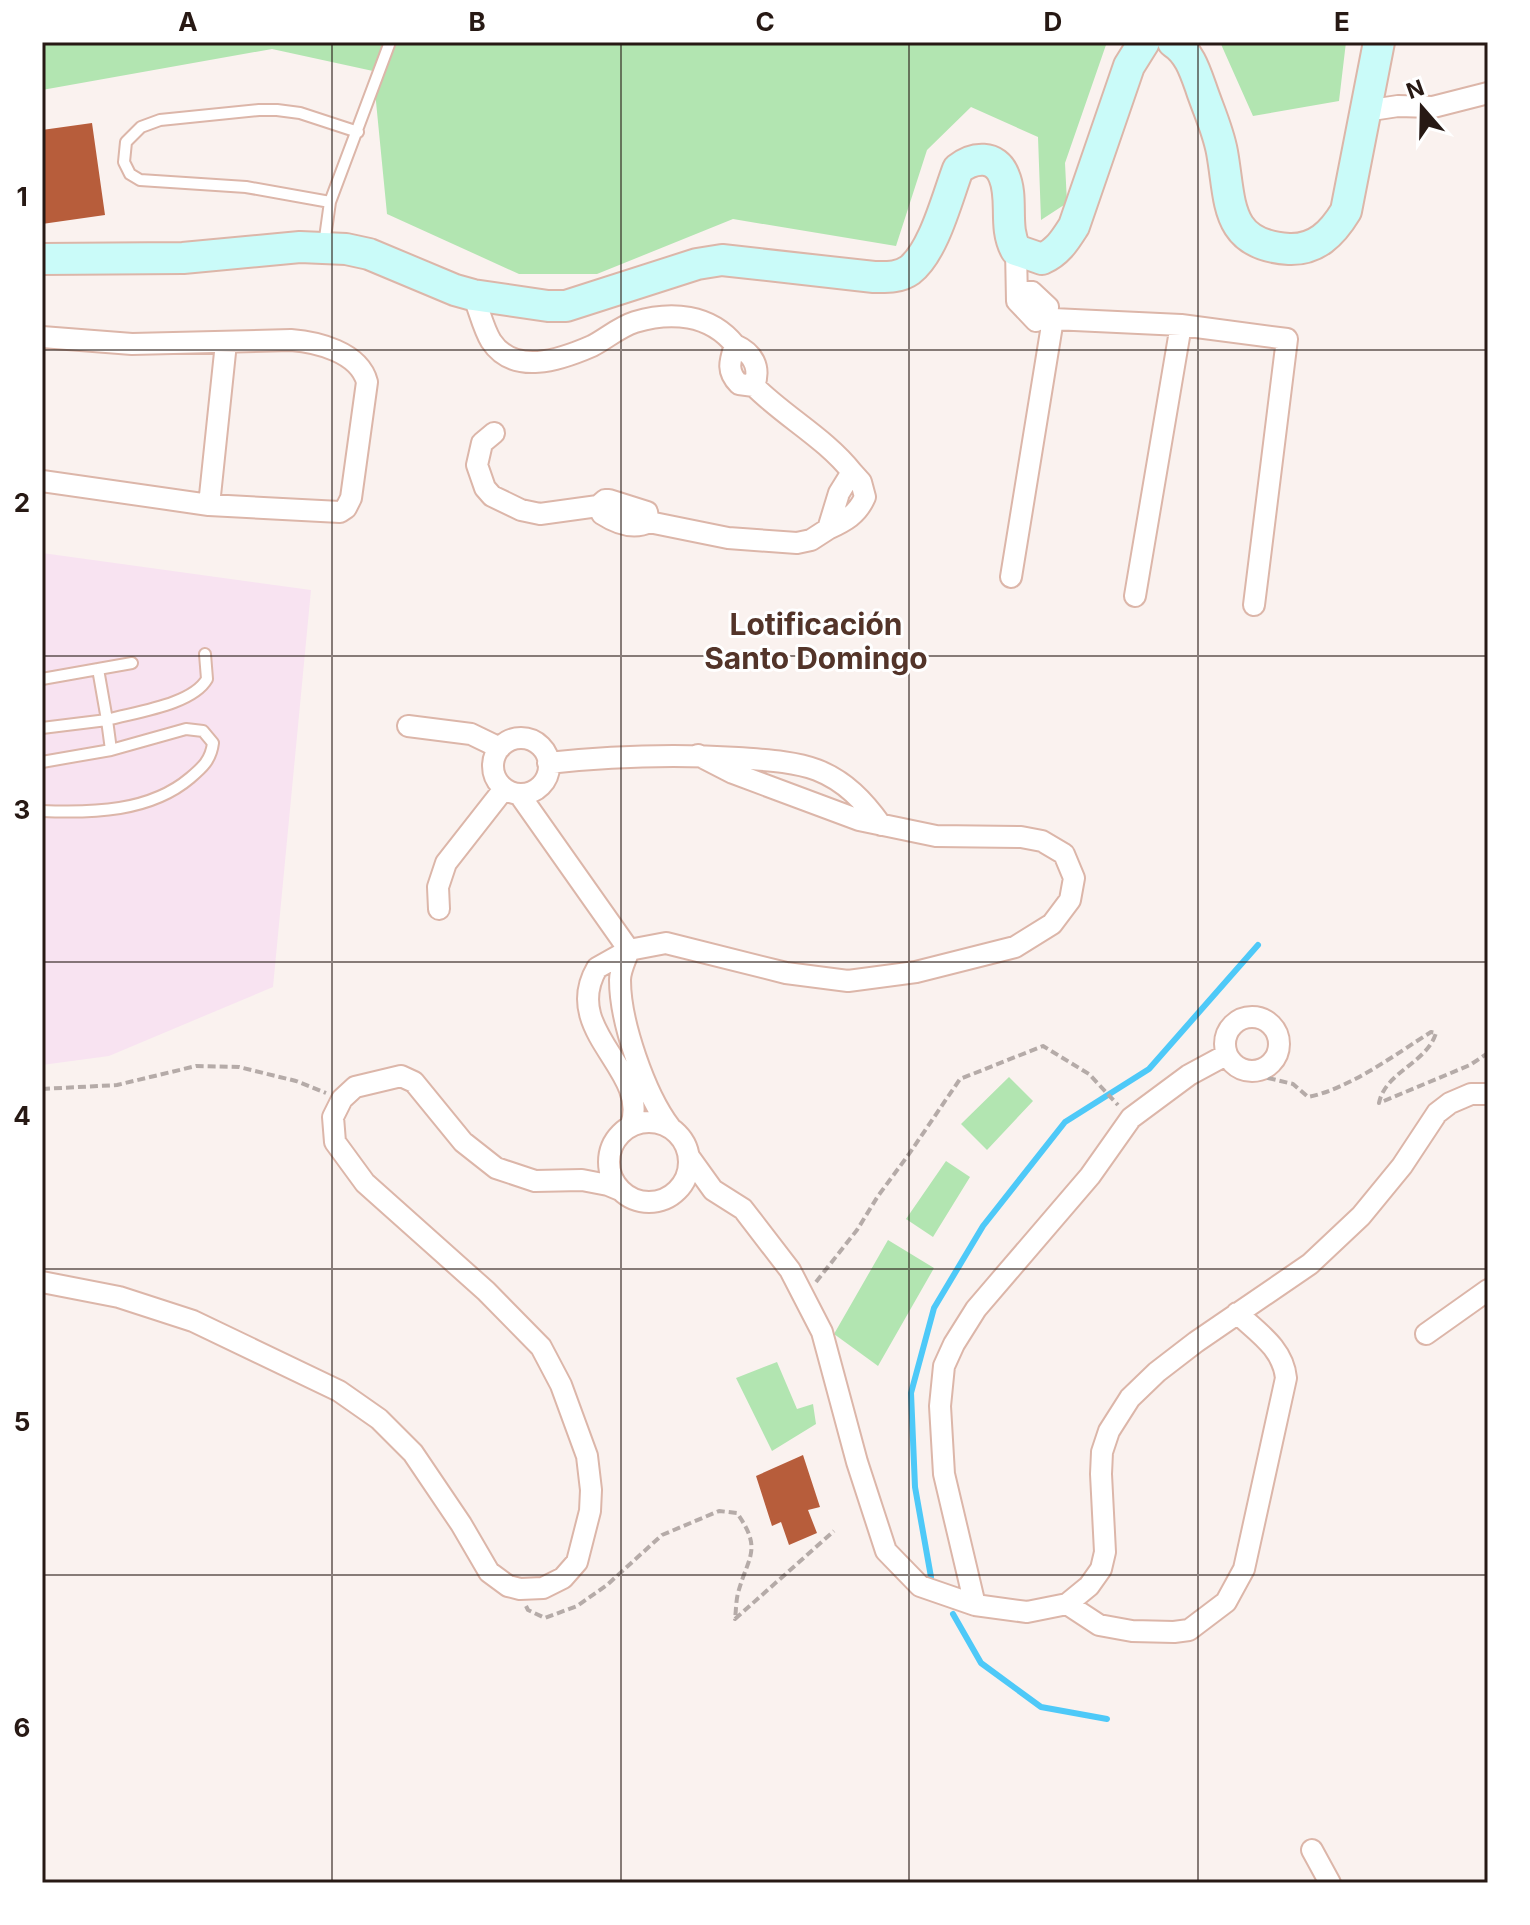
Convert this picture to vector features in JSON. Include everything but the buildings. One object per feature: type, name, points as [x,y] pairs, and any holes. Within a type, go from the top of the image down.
[{"type":"main road","points":[[42,259],[183,258],[323,247],[369,254],[473,295],[548,306],[566,306],[697,264],[722,260],[894,277],[909,271],[930,242],[958,169],[968,162],[982,159],[994,162],[1004,176],[1010,237],[1016,250],[1042,259],[1062,244],[1074,226],[1129,66],[1144,42]]},
{"type":"main road","points":[[1173,42],[1192,63],[1222,149],[1230,210],[1240,229],[1253,241],[1273,248],[1303,250],[1322,241],[1336,228],[1346,211],[1379,42]]},
{"type":"street","points":[[1365,111],[1398,106],[1433,107],[1488,93]]},
{"type":"street","points":[[1011,577],[1050,317],[1048,307],[1040,299],[1029,291],[1018,290],[1016,250]]},
{"type":"street","points":[[473,295],[491,342],[512,359],[533,364],[593,345],[632,323],[685,316],[706,321],[724,331],[735,345],[747,351],[758,373],[754,386],[770,402],[835,451],[861,482],[865,497],[861,508],[850,518],[811,540],[797,543],[728,538],[649,522],[638,527],[602,514],[598,506],[540,514],[521,510],[492,496],[485,488],[477,465],[482,443],[494,433]]},
{"type":"street","points":[[1050,317],[1181,325],[1287,339],[1254,605]]},
{"type":"street","points":[[1135,596],[1181,325]]},
{"type":"street","points":[[42,337],[132,344],[314,342],[361,368],[367,382],[351,498],[346,508],[331,514],[209,505],[42,481]]},
{"type":"street","points":[[209,505],[226,343]]},
{"type":"street","points":[[408,726],[471,734],[500,748]]},
{"type":"street","points":[[511,791],[527,793],[545,779],[548,763],[541,747],[525,739],[516,739],[500,748],[493,764],[497,782],[511,791],[629,950]]},
{"type":"street","points":[[548,763],[615,756],[698,755],[763,760],[816,770],[848,787],[881,825]]},
{"type":"street","points":[[631,1125],[634,1099],[596,1031],[589,1015],[587,995],[597,968],[629,950],[666,943],[786,973],[848,981],[916,972],[1015,947],[1052,924],[1070,900],[1074,878],[1064,854],[1042,841],[1021,837],[936,836],[859,820],[733,773],[698,755]]},
{"type":"street","points":[[439,909],[438,887],[446,863],[511,791]]},
{"type":"street","points":[[629,950],[620,977],[632,1046],[653,1100],[670,1127]]},
{"type":"street","points":[[1250,1017],[1267,1021],[1278,1034],[1278,1053],[1267,1068],[1258,1071],[1239,1069],[1226,1055],[1225,1038],[1234,1023],[1250,1017]]},
{"type":"street","points":[[975,1605],[944,1474],[940,1406],[944,1366],[954,1344],[976,1309],[1060,1214],[1131,1118],[1189,1075],[1226,1055]]},
{"type":"street","points":[[42,1282],[119,1297],[193,1321],[339,1391],[397,1435],[426,1471],[489,1572],[508,1586],[531,1590],[563,1578],[577,1562],[587,1531],[591,1490],[583,1439],[561,1385],[541,1347],[486,1291],[365,1183],[335,1142],[333,1117],[342,1099],[355,1087],[401,1076],[414,1082],[463,1142],[496,1168],[535,1181],[595,1181],[640,1201],[651,1202],[664,1199],[679,1188],[689,1171],[690,1158]]},
{"type":"street","points":[[679,1188],[697,1186],[713,1190],[743,1209],[790,1270],[822,1332],[857,1462],[886,1551],[920,1586],[975,1605],[1027,1612],[1067,1604],[1089,1586],[1101,1569],[1105,1552],[1102,1463],[1109,1431],[1130,1398],[1157,1372],[1310,1264],[1361,1216],[1402,1166],[1437,1113],[1471,1094],[1488,1094]]},
{"type":"street","points":[[568,1181],[594,1167],[610,1151],[620,1134],[631,1125],[644,1121],[670,1127],[680,1135],[690,1158],[713,1190]]},
{"type":"street","points":[[610,1151],[609,1169],[620,1190]]},
{"type":"street","points":[[1426,1334],[1488,1290]]},
{"type":"street","points":[[1067,1604],[1099,1625],[1132,1631],[1174,1632],[1189,1630],[1226,1602],[1244,1569],[1286,1378],[1277,1351],[1237,1313]]},
{"type":"street","points":[[1312,1850],[1330,1883]]},
{"type":"lane","points":[[323,247],[330,202],[390,42]]},
{"type":"lane","points":[[330,202],[246,187],[140,180],[130,174],[124,162],[126,142],[133,133],[149,123],[259,110],[300,113],[358,132]]},
{"type":"lane","points":[[42,728],[107,720],[175,702],[197,692],[207,679],[205,654]]},
{"type":"lane","points":[[42,679],[132,663]]},
{"type":"lane","points":[[98,669],[111,750]]},
{"type":"lane","points":[[42,762],[111,750],[186,729],[203,731],[213,743],[210,758],[202,769],[161,797],[128,808],[42,811]]},
{"type":"path","points":[[1258,1071],[1268,1078],[1293,1084],[1308,1097],[1321,1094],[1382,1062],[1431,1032],[1436,1033],[1427,1051],[1393,1080],[1380,1095],[1379,1103],[1449,1074],[1488,1053]]},
{"type":"path","points":[[803,1294],[819,1279],[857,1230],[960,1079],[1043,1046],[1089,1074],[1123,1110]]},
{"type":"path","points":[[42,1089],[117,1085],[196,1066],[239,1067],[296,1081],[342,1099]]},
{"type":"path","points":[[520,1589],[528,1610],[545,1618],[577,1606],[607,1585],[662,1535],[719,1511],[737,1513],[749,1531],[752,1557],[737,1594],[735,1619],[834,1531]]},
{"type":"shaded area","points":[[42,553],[311,590],[273,987],[109,1056],[42,1065]]},
{"type":"green space","points":[[42,42],[1107,42],[1065,163],[1067,203],[1041,220],[1038,137],[971,107],[927,150],[896,246],[733,219],[597,274],[519,274],[387,214],[373,71],[272,49],[42,90]]},
{"type":"green space","points":[[1220,42],[1346,42],[1339,101],[1253,116]]},
{"type":"green space","points":[[1009,1077],[1033,1101],[987,1150],[961,1124]]},
{"type":"green space","points":[[946,1161],[970,1177],[933,1237],[906,1219]]},
{"type":"green space","points":[[888,1240],[934,1268],[878,1366],[834,1334]]},
{"type":"green space","points":[[777,1362],[797,1409],[813,1404],[816,1424],[772,1451],[736,1378]]},
{"type":"waterway","points":[[931,1577],[915,1487],[911,1393],[934,1308],[983,1226],[1065,1122],[1149,1069],[1258,945]]},
{"type":"waterway","points":[[953,1614],[981,1663],[1041,1707],[1107,1719]]},
{"type":"district","name":"Lotificación Santo Domingo","points":[[816,641]]}]
